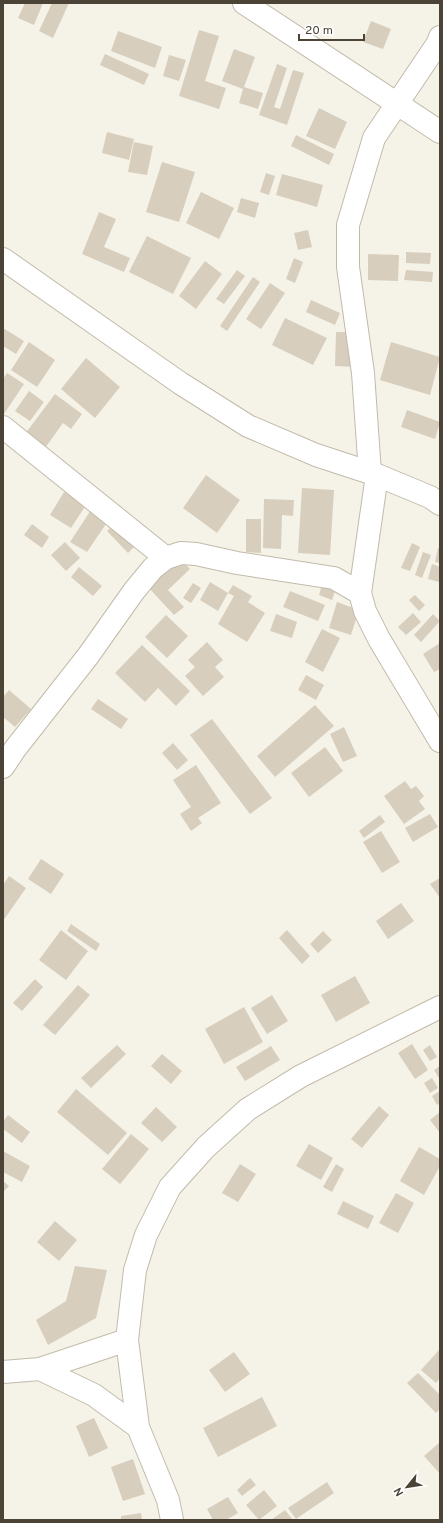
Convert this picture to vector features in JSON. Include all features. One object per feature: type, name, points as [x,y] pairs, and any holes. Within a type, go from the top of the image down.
[{"type":"street","points":[[244,3],[440,132]]},
{"type":"street","points":[[440,37],[374,138],[348,225],[348,267],[363,373],[374,474],[360,593],[365,611],[379,639],[440,741]]},
{"type":"street","points":[[3,259],[180,383],[248,426],[316,454],[374,474],[430,497],[440,504]]},
{"type":"street","points":[[3,427],[166,558]]},
{"type":"street","points":[[3,767],[15,748],[88,656],[134,590],[153,568],[166,558],[180,553],[196,554],[237,563],[334,578],[360,593]]},
{"type":"street","points":[[172,1520],[168,1500],[138,1427],[127,1340],[135,1270],[146,1235],[170,1187],[206,1147],[248,1108],[301,1076],[440,1007]]},
{"type":"street","points":[[3,1372],[40,1369],[127,1340]]},
{"type":"street","points":[[40,1369],[94,1395],[138,1427]]},
{"type":"building","points":[[25,3],[43,3],[34,25],[18,18]]},
{"type":"building","points":[[52,3],[69,3],[53,38],[39,31]]},
{"type":"building","points":[[371,21],[391,29],[383,49],[363,42]]},
{"type":"building","points":[[199,30],[219,36],[205,81],[226,88],[219,109],[179,96]]},
{"type":"building","points":[[118,31],[162,47],[155,68],[111,51]]},
{"type":"building","points":[[234,49],[255,57],[244,87],[263,93],[258,109],[239,103],[243,89],[222,81]]},
{"type":"building","points":[[105,54],[149,74],[144,85],[100,65]]},
{"type":"building","points":[[169,55],[186,60],[179,81],[163,76]]},
{"type":"building","points":[[277,64],[287,68],[274,107],[280,109],[293,70],[304,73],[287,125],[259,115]]},
{"type":"building","points":[[319,108],[347,122],[335,149],[306,136]]},
{"type":"building","points":[[107,132],[134,139],[129,160],[102,153]]},
{"type":"building","points":[[296,135],[334,154],[329,165],[291,146]]},
{"type":"building","points":[[134,142],[153,146],[147,175],[128,172]]},
{"type":"building","points":[[162,162],[195,172],[179,222],[146,212]]},
{"type":"building","points":[[266,173],[275,176],[269,195],[260,192]]},
{"type":"building","points":[[282,174],[323,185],[317,207],[276,195]]},
{"type":"building","points":[[201,192],[234,208],[219,239],[186,223]]},
{"type":"building","points":[[241,198],[259,203],[255,218],[237,212]]},
{"type":"building","points":[[99,212],[116,219],[104,247],[130,258],[124,272],[82,254]]},
{"type":"building","points":[[308,230],[312,247],[298,250],[294,233]]},
{"type":"building","points":[[147,236],[191,258],[173,294],[129,272]]},
{"type":"building","points":[[406,252],[431,253],[430,264],[406,263]]},
{"type":"building","points":[[368,254],[399,255],[398,281],[368,280]]},
{"type":"building","points":[[294,258],[303,262],[295,283],[286,279]]},
{"type":"building","points":[[205,261],[222,274],[196,309],[179,296]]},
{"type":"building","points":[[237,270],[245,276],[224,304],[216,299]]},
{"type":"building","points":[[406,270],[433,272],[432,282],[404,280]]},
{"type":"building","points":[[253,277],[260,282],[227,331],[220,326]]},
{"type":"building","points":[[270,283],[285,293],[261,329],[246,319]]},
{"type":"building","points":[[311,300],[340,313],[335,325],[306,312]]},
{"type":"building","points":[[285,318],[327,338],[313,365],[272,345]]},
{"type":"building","points":[[3,328],[24,341],[16,354],[3,346]]},
{"type":"building","points":[[336,332],[358,332],[357,367],[335,366]]},
{"type":"building","points":[[29,342],[55,360],[37,387],[11,370]]},
{"type":"building","points":[[391,342],[440,357],[430,395],[380,380]]},
{"type":"building","points":[[86,358],[120,387],[95,418],[61,389]]},
{"type":"building","points":[[7,373],[24,384],[4,414],[3,379]]},
{"type":"building","points":[[29,391],[44,402],[30,421],[15,411]]},
{"type":"building","points":[[55,394],[82,414],[71,429],[63,423],[45,448],[25,434]]},
{"type":"building","points":[[407,410],[440,422],[435,439],[401,427]]},
{"type":"building","points":[[206,475],[240,500],[217,533],[183,508]]},
{"type":"building","points":[[302,488],[334,490],[330,555],[298,553]]},
{"type":"building","points":[[64,492],[86,505],[71,528],[50,515]]},
{"type":"building","points":[[264,499],[294,500],[293,516],[282,515],[281,549],[263,548]]},
{"type":"building","points":[[91,510],[108,521],[87,552],[70,542]]},
{"type":"building","points":[[246,519],[261,519],[261,553],[246,552]]},
{"type":"building","points":[[32,524],[49,537],[42,548],[24,535]]},
{"type":"building","points":[[114,524],[135,546],[128,553],[107,531]]},
{"type":"building","points":[[65,542],[80,558],[66,571],[51,555]]},
{"type":"building","points":[[412,543],[420,547],[410,571],[401,568]]},
{"type":"building","points":[[438,548],[440,548],[440,563],[435,562]]},
{"type":"building","points":[[423,552],[431,555],[422,578],[415,575]]},
{"type":"building","points":[[177,555],[190,569],[168,590],[184,607],[174,615],[146,585]]},
{"type":"building","points":[[432,564],[440,567],[439,582],[428,579]]},
{"type":"building","points":[[79,567],[102,586],[93,596],[71,577]]},
{"type":"building","points":[[323,581],[337,585],[332,600],[319,595]]},
{"type":"building","points":[[210,582],[228,593],[218,611],[200,600]]},
{"type":"building","points":[[193,583],[201,588],[191,603],[183,598]]},
{"type":"building","points":[[233,585],[252,596],[248,602],[265,613],[247,642],[218,624],[234,596],[228,593]]},
{"type":"building","points":[[290,591],[325,605],[318,621],[283,607]]},
{"type":"building","points":[[415,595],[425,605],[419,611],[409,600]]},
{"type":"building","points":[[337,602],[359,610],[351,635],[329,628]]},
{"type":"building","points":[[413,613],[421,622],[406,635],[398,627]]},
{"type":"building","points":[[276,614],[297,622],[292,638],[270,631]]},
{"type":"building","points":[[433,614],[440,621],[421,642],[414,635]]},
{"type":"building","points":[[166,615],[188,636],[167,658],[145,637]]},
{"type":"building","points":[[322,629],[340,638],[323,672],[305,662]]},
{"type":"building","points":[[207,642],[223,660],[215,667],[224,677],[203,696],[185,676],[195,667],[188,660]]},
{"type":"building","points":[[440,643],[440,669],[434,672],[423,654]]},
{"type":"building","points":[[142,645],[190,691],[176,706],[158,688],[145,702],[115,673]]},
{"type":"building","points":[[306,675],[324,685],[316,700],[298,690]]},
{"type":"building","points":[[9,690],[31,709],[15,727],[3,717],[3,697]]},
{"type":"building","points":[[98,699],[128,719],[121,729],[91,709]]},
{"type":"building","points":[[315,705],[334,726],[275,777],[257,756]]},
{"type":"building","points":[[212,719],[272,798],[250,814],[190,735]]},
{"type":"building","points":[[344,727],[357,756],[343,762],[330,734]]},
{"type":"building","points":[[173,743],[188,760],[177,770],[162,753]]},
{"type":"building","points":[[325,747],[343,771],[309,797],[291,773]]},
{"type":"building","points":[[196,765],[221,803],[198,818],[202,823],[191,831],[180,814],[191,807],[173,780]]},
{"type":"building","points":[[405,781],[411,789],[416,786],[424,796],[419,801],[425,809],[404,824],[384,796]]},
{"type":"building","points":[[430,814],[438,827],[413,842],[405,828]]},
{"type":"building","points":[[380,815],[385,822],[364,838],[359,831]]},
{"type":"building","points":[[381,831],[400,862],[382,873],[363,842]]},
{"type":"building","points":[[41,859],[64,874],[51,894],[28,879]]},
{"type":"building","points":[[9,876],[26,888],[3,921],[3,885]]},
{"type":"building","points":[[440,878],[440,898],[430,884]]},
{"type":"building","points":[[401,903],[414,921],[388,939],[376,921]]},
{"type":"building","points":[[71,924],[100,944],[96,951],[67,931]]},
{"type":"building","points":[[61,930],[88,951],[66,980],[39,960]]},
{"type":"building","points":[[287,930],[310,956],[302,964],[279,938]]},
{"type":"building","points":[[323,931],[332,940],[318,953],[310,944]]},
{"type":"building","points":[[355,976],[370,1003],[336,1022],[321,995]]},
{"type":"building","points":[[35,979],[43,987],[22,1011],[13,1003]]},
{"type":"building","points":[[78,985],[90,995],[55,1035],[43,1025]]},
{"type":"building","points":[[272,995],[288,1021],[267,1034],[251,1008]]},
{"type":"building","points":[[244,1007],[263,1042],[224,1064],[205,1029]]},
{"type":"building","points":[[412,1044],[428,1070],[415,1079],[398,1053]]},
{"type":"building","points":[[117,1045],[126,1054],[91,1088],[81,1078]]},
{"type":"building","points":[[430,1045],[437,1057],[430,1061],[423,1050]]},
{"type":"building","points":[[271,1046],[280,1060],[245,1081],[236,1067]]},
{"type":"building","points":[[162,1054],[182,1071],[171,1084],[151,1066]]},
{"type":"building","points":[[440,1066],[440,1080],[434,1070]]},
{"type":"building","points":[[432,1078],[438,1088],[430,1093],[424,1083]]},
{"type":"building","points":[[76,1089],[127,1133],[108,1155],[57,1112]]},
{"type":"building","points":[[440,1091],[440,1103],[437,1105],[432,1096]]},
{"type":"building","points":[[379,1106],[389,1115],[362,1148],[351,1139]]},
{"type":"building","points":[[156,1107],[177,1127],[162,1142],[141,1123]]},
{"type":"building","points":[[440,1112],[440,1133],[430,1120]]},
{"type":"building","points":[[8,1115],[30,1132],[22,1143],[3,1129],[3,1122]]},
{"type":"building","points":[[131,1134],[149,1149],[120,1184],[102,1169]]},
{"type":"building","points":[[309,1144],[333,1158],[321,1180],[296,1166]]},
{"type":"building","points":[[419,1147],[440,1159],[440,1166],[424,1195],[400,1181]]},
{"type":"building","points":[[3,1151],[30,1166],[22,1182],[3,1172]]},
{"type":"building","points":[[240,1164],[256,1174],[238,1202],[222,1193]]},
{"type":"building","points":[[336,1164],[344,1169],[332,1192],[323,1187]]},
{"type":"building","points":[[3,1181],[9,1186],[3,1192]]},
{"type":"building","points":[[396,1193],[414,1203],[398,1233],[379,1223]]},
{"type":"building","points":[[343,1201],[374,1216],[368,1229],[337,1214]]},
{"type":"building","points":[[55,1221],[77,1240],[59,1261],[37,1242]]},
{"type":"building","points":[[75,1266],[107,1270],[96,1318],[48,1345],[36,1320],[66,1301]]},
{"type":"building","points":[[440,1349],[440,1378],[436,1383],[421,1370]]},
{"type":"building","points":[[234,1352],[250,1374],[225,1392],[209,1370]]},
{"type":"building","points":[[418,1373],[440,1395],[440,1409],[436,1413],[407,1383]]},
{"type":"building","points":[[262,1397],[277,1426],[218,1457],[203,1428]]},
{"type":"building","points":[[94,1418],[108,1448],[89,1457],[76,1426]]},
{"type":"building","points":[[440,1442],[440,1474],[424,1456]]},
{"type":"building","points":[[133,1459],[145,1494],[123,1501],[111,1467]]},
{"type":"building","points":[[250,1478],[256,1485],[242,1496],[237,1490]]},
{"type":"building","points":[[327,1482],[334,1493],[296,1519],[288,1508]]},
{"type":"building","points":[[264,1490],[277,1506],[259,1520],[246,1505]]},
{"type":"building","points":[[228,1497],[238,1513],[226,1520],[213,1520],[207,1509]]},
{"type":"building","points":[[285,1510],[293,1520],[271,1520]]},
{"type":"building","points":[[141,1513],[142,1520],[121,1520],[121,1516]]}]
